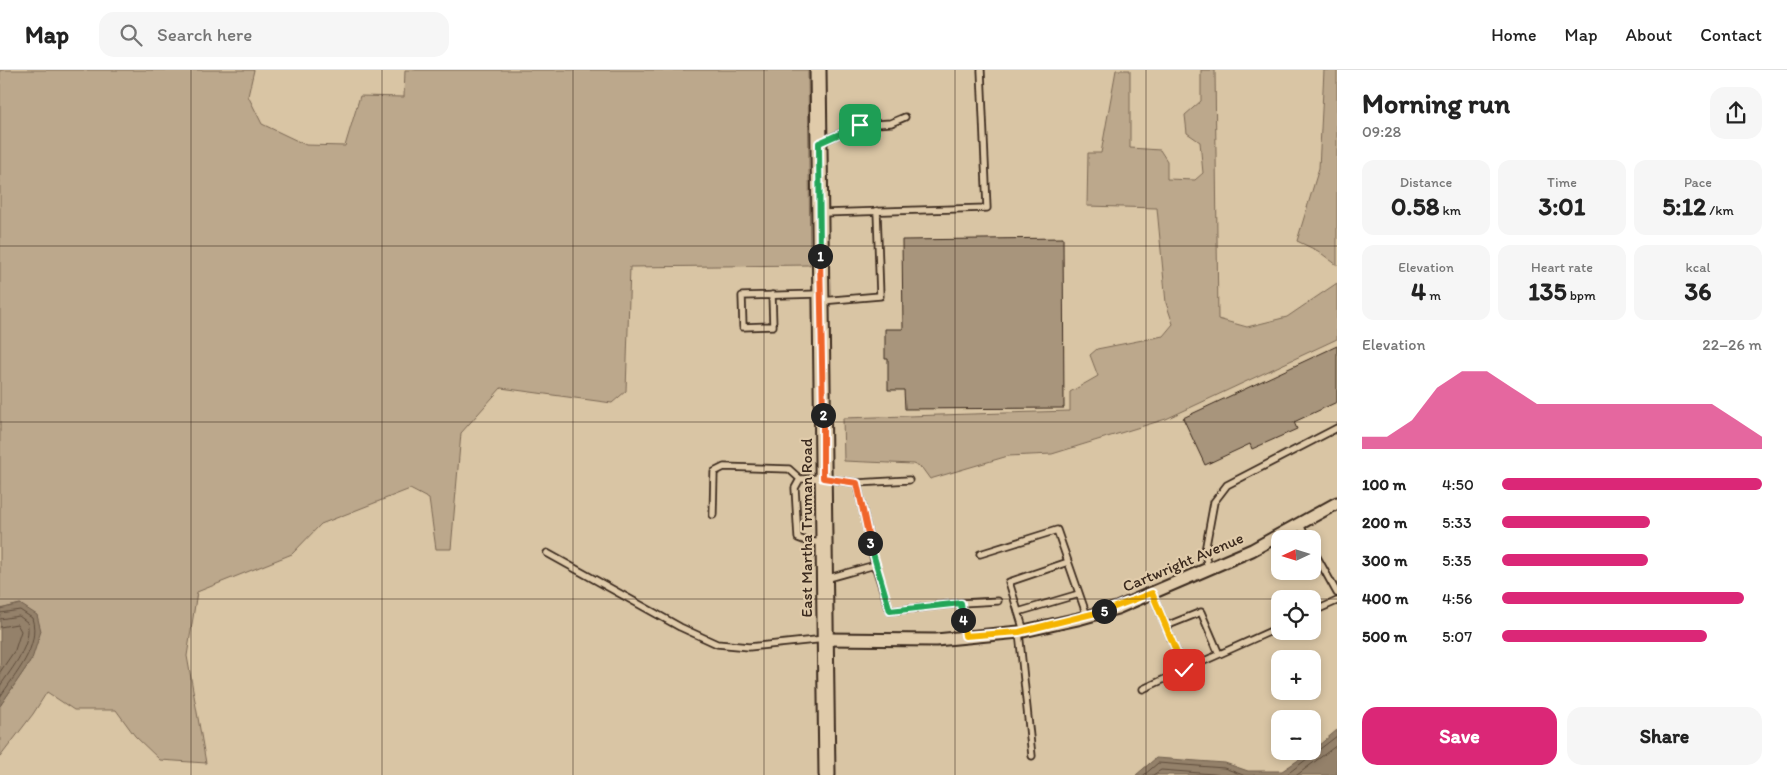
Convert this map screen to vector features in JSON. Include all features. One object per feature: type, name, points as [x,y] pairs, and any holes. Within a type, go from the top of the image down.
[{"type":"main road","name":"East Martha Truman Road","points":[[818,70],[827,775]]},
{"type":"street","name":"Cartwright Avenue","points":[[824,640],[936,640],[1021,631],[1117,608],[1252,550],[1337,503]]},
{"type":"lane","points":[[820,213],[987,208],[981,70]]},
{"type":"lane","points":[[819,143],[860,125],[891,123],[904,117]]},
{"type":"lane","points":[[772,295],[773,326],[743,327],[742,296],[772,295],[821,297],[880,296],[877,210]]},
{"type":"lane","points":[[1208,570],[1205,551],[1214,502],[1227,486],[1337,428]]},
{"type":"lane","points":[[712,514],[714,472],[724,467],[789,469],[800,479],[823,478],[857,483],[909,480]]},
{"type":"lane","points":[[800,479],[796,488],[798,538],[824,543]]},
{"type":"lane","points":[[857,483],[875,565],[890,611],[998,601]]},
{"type":"lane","points":[[1300,525],[1302,530]]},
{"type":"lane","points":[[980,554],[1057,530],[1087,616]]},
{"type":"lane","points":[[547,553],[680,628],[717,644],[758,646],[824,640]]},
{"type":"lane","points":[[1032,756],[1021,631],[1018,612],[1009,582],[1068,562]]},
{"type":"lane","points":[[1321,564],[1337,593]]},
{"type":"lane","points":[[824,580],[875,565]]},
{"type":"lane","points":[[1152,593],[1184,670]]},
{"type":"lane","points":[[1018,612],[1079,594]]},
{"type":"lane","points":[[1321,608],[1337,601]]},
{"type":"lane","points":[[961,603],[965,636]]},
{"type":"lane","points":[[1166,626],[1202,612],[1218,654]]},
{"type":"lane","points":[[1143,689],[1271,630]]},
{"type":"shaded area","points":[[0,70],[254,70],[248,96],[262,124],[306,145],[345,146],[360,96],[404,97],[405,70],[808,70],[810,265],[630,267],[626,391],[612,403],[501,388],[461,433],[451,549],[436,549],[429,499],[410,489],[321,524],[292,554],[197,592],[187,656],[206,763],[160,760],[135,736],[116,710],[74,710],[47,692],[33,714],[0,757],[0,706],[32,659],[21,604],[0,609]]},
{"type":"shaded area","points":[[1116,70],[1130,70],[1130,148],[1160,150],[1167,161],[1167,179],[1195,180],[1203,173],[1200,142],[1187,133],[1185,115],[1201,101],[1201,70],[1215,70],[1218,319],[1247,327],[1287,317],[1337,283],[1337,339],[1166,419],[1052,454],[1008,456],[930,479],[922,468],[913,464],[844,461],[843,418],[1070,411],[1070,392],[1098,376],[1090,355],[1097,349],[1163,336],[1173,324],[1166,303],[1157,208],[1087,206],[1088,153],[1101,153]]},
{"type":"shaded area","points":[[1324,70],[1337,70],[1337,265],[1318,251],[1297,241],[1319,168]]},
{"type":"water","points":[[20,604],[37,615],[41,631],[32,659],[0,706],[0,609]]},
{"type":"water","points":[[1337,730],[1337,775],[1136,775],[1156,758],[1225,763],[1248,771],[1282,771],[1298,760],[1321,760],[1321,743]]},
{"type":"building","points":[[1063,238],[1064,408],[905,409],[904,390],[888,390],[888,359],[885,359],[885,329],[903,329],[902,240]]},
{"type":"building","points":[[1337,346],[1337,402],[1294,422],[1297,429],[1252,449],[1250,444],[1205,465],[1183,418]]},
{"type":"route","points":[[860,125],[819,143],[823,478],[857,483],[875,565],[890,611],[961,603],[965,636],[1019,632],[1078,619],[1117,608],[1152,593],[1184,670]]}]
